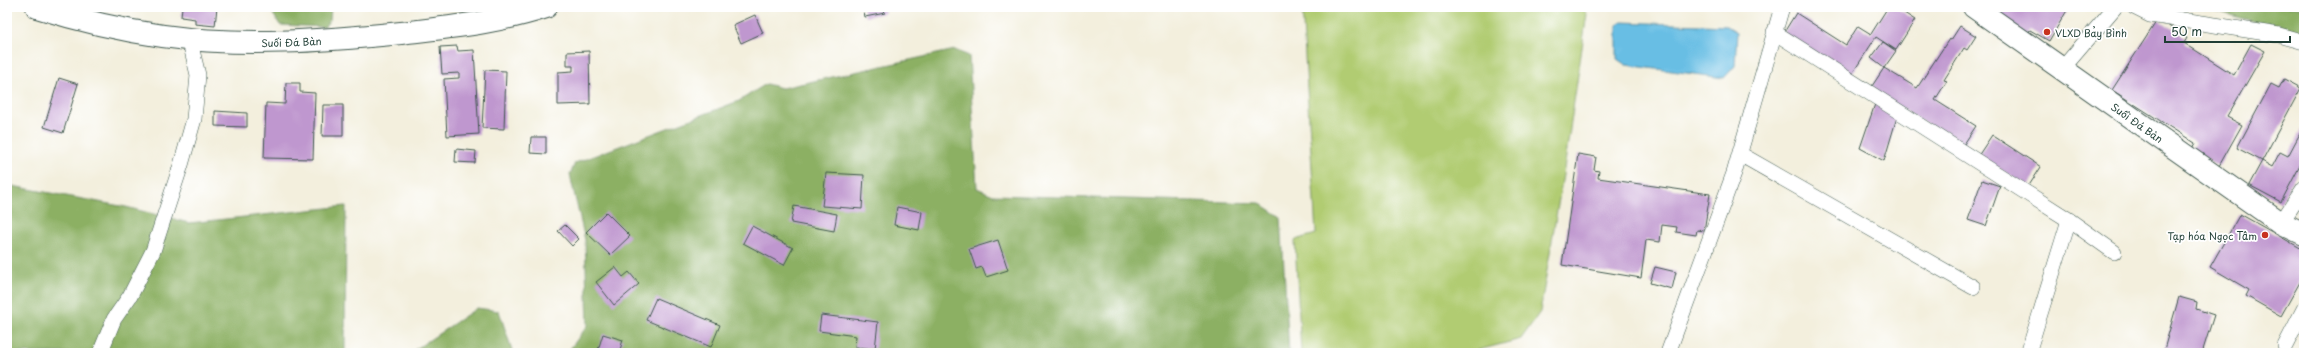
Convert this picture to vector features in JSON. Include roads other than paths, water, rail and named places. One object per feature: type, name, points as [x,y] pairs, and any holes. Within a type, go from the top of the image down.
[{"type":"street","name":"Suối Đá Bàn","points":[[37,7],[110,27],[189,38],[271,41],[336,39],[477,25],[546,7]]},
{"type":"street","points":[[1668,353],[1740,154],[1782,7]]},
{"type":"street","name":"Suối Đá Bàn","points":[[1974,7],[2281,223],[2304,234]]},
{"type":"street","points":[[2062,69],[2114,7]]},
{"type":"street","points":[[2134,7],[2150,15],[2279,35],[2304,42]]},
{"type":"street","points":[[1774,32],[2069,220],[2114,252]]},
{"type":"street","points":[[100,353],[114,319],[130,296],[153,251],[181,165],[194,119],[198,75],[189,38]]},
{"type":"street","points":[[1740,154],[1974,287]]},
{"type":"street","points":[[2281,223],[2304,188]]},
{"type":"street","points":[[2028,353],[2069,220]]},
{"type":"street","points":[[2285,346],[2304,309]]},
{"type":"water","points":[[1622,22],[1727,26],[1737,32],[1735,66],[1724,78],[1626,65],[1617,59],[1617,25]]},
{"type":"place","name":"VLXD Bảy Bình","points":[[2047,32]]},
{"type":"place","name":"Tạp hóa Ngọc Tâm","points":[[2265,235]]}]
